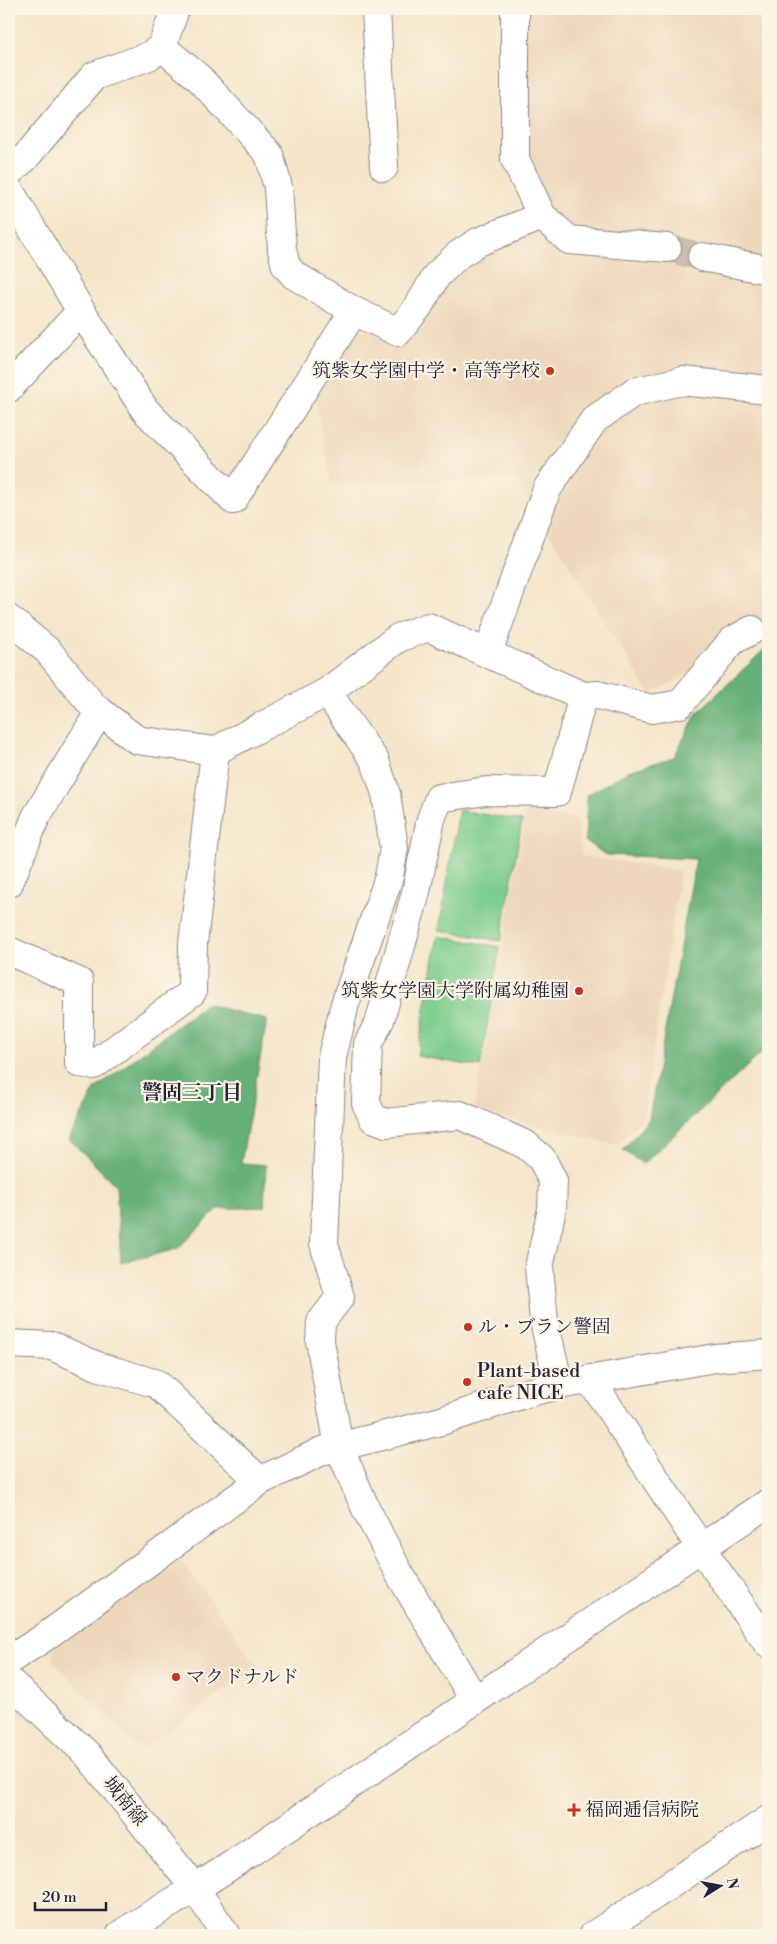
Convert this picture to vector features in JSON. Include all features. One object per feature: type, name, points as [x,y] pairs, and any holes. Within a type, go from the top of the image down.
[{"type":"street","points":[[9,172],[24,159],[94,76],[149,56],[162,47],[175,9]]},
{"type":"street","points":[[376,9],[384,166]]},
{"type":"street","points":[[515,9],[515,159],[542,216],[569,240],[667,248]]},
{"type":"street","points":[[162,47],[199,78],[270,154],[278,188],[282,250],[286,266],[294,275],[354,311],[398,332],[418,307],[437,275],[458,255],[478,242],[542,216]]},
{"type":"street","points":[[9,190],[81,311],[145,410],[232,500],[354,311]]},
{"type":"street","points":[[702,257],[768,270]]},
{"type":"street","points":[[9,388],[81,311]]},
{"type":"street","points":[[488,653],[547,490],[594,420],[634,392],[682,381],[768,390]]},
{"type":"street","points":[[9,619],[48,651],[100,711],[137,740],[215,751],[327,692],[398,638],[428,627],[583,696],[598,695],[652,709],[680,704],[732,641],[752,630]]},
{"type":"street","points":[[327,692],[375,760],[386,794],[394,848],[389,877],[345,1004],[332,1057],[324,1244],[340,1297],[321,1322],[320,1341],[339,1447],[365,1507],[399,1573],[474,1699]]},
{"type":"street","points":[[559,1385],[544,1321],[540,1267],[552,1208],[553,1181],[542,1159],[526,1145],[460,1115],[386,1123],[373,1118],[366,1103],[368,1044],[385,1001],[415,896],[431,819],[439,798],[486,791],[557,792],[583,696]]},
{"type":"street","points":[[9,883],[36,817],[100,711]]},
{"type":"street","points":[[9,951],[79,982],[79,1063],[94,1065],[192,992],[193,944],[215,751]]},
{"type":"street","points":[[9,1344],[52,1346],[97,1366],[157,1384],[260,1481]]},
{"type":"street","points":[[9,1660],[42,1639],[260,1481],[322,1451],[441,1421],[527,1393],[559,1385],[715,1358],[768,1354]]},
{"type":"street","points":[[590,1379],[701,1548],[768,1644]]},
{"type":"street","points":[[120,1935],[246,1855],[474,1699],[768,1503]]},
{"type":"street","name":"城南線","points":[[9,1681],[87,1754],[194,1888],[226,1935]]},
{"type":"street","points":[[594,1935],[768,1820]]},
{"type":"shaded area","name":"筑紫女学園中学・高等学校","points":[[526,9],[768,9],[768,631],[650,694],[515,479],[332,484],[316,401],[357,327],[406,341],[458,260],[537,226],[526,173]]},
{"type":"shaded area","name":"筑紫女学園大学附属幼稚園","points":[[527,809],[576,819],[582,856],[680,871],[643,1118],[616,1145],[474,1110]]},
{"type":"shaded area","points":[[181,1560],[258,1667],[140,1750],[52,1660],[54,1649]]},
{"type":"green space","points":[[768,646],[768,1047],[643,1164],[623,1150],[649,1119],[696,859],[606,855],[585,841],[587,795],[629,771],[674,757],[697,713]]},
{"type":"green space","points":[[459,810],[522,821],[501,941],[439,930]]},
{"type":"green space","points":[[438,936],[500,947],[480,1067],[417,1056]]},
{"type":"green space","points":[[206,1004],[267,1020],[241,1163],[266,1165],[264,1207],[218,1209],[177,1249],[121,1263],[116,1186],[69,1139],[95,1089]]},
{"type":"tunnel","points":[[667,248],[702,257]]},
{"type":"place","name":"筑紫女学園中学・高等学校","points":[[550,371]]},
{"type":"place","name":"筑紫女学園大学附属幼稚園","points":[[579,991]]},
{"type":"place","name":"ル・ブラン警固","points":[[468,1327]]},
{"type":"place","name":"Plant-based cafe NICE","points":[[467,1382]]},
{"type":"place","name":"マクドナルド","points":[[176,1677]]},
{"type":"place","name":"福岡逓信病院","points":[[574,1810]]},
{"type":"district","name":"警固三丁目","points":[[192,1093]]}]
